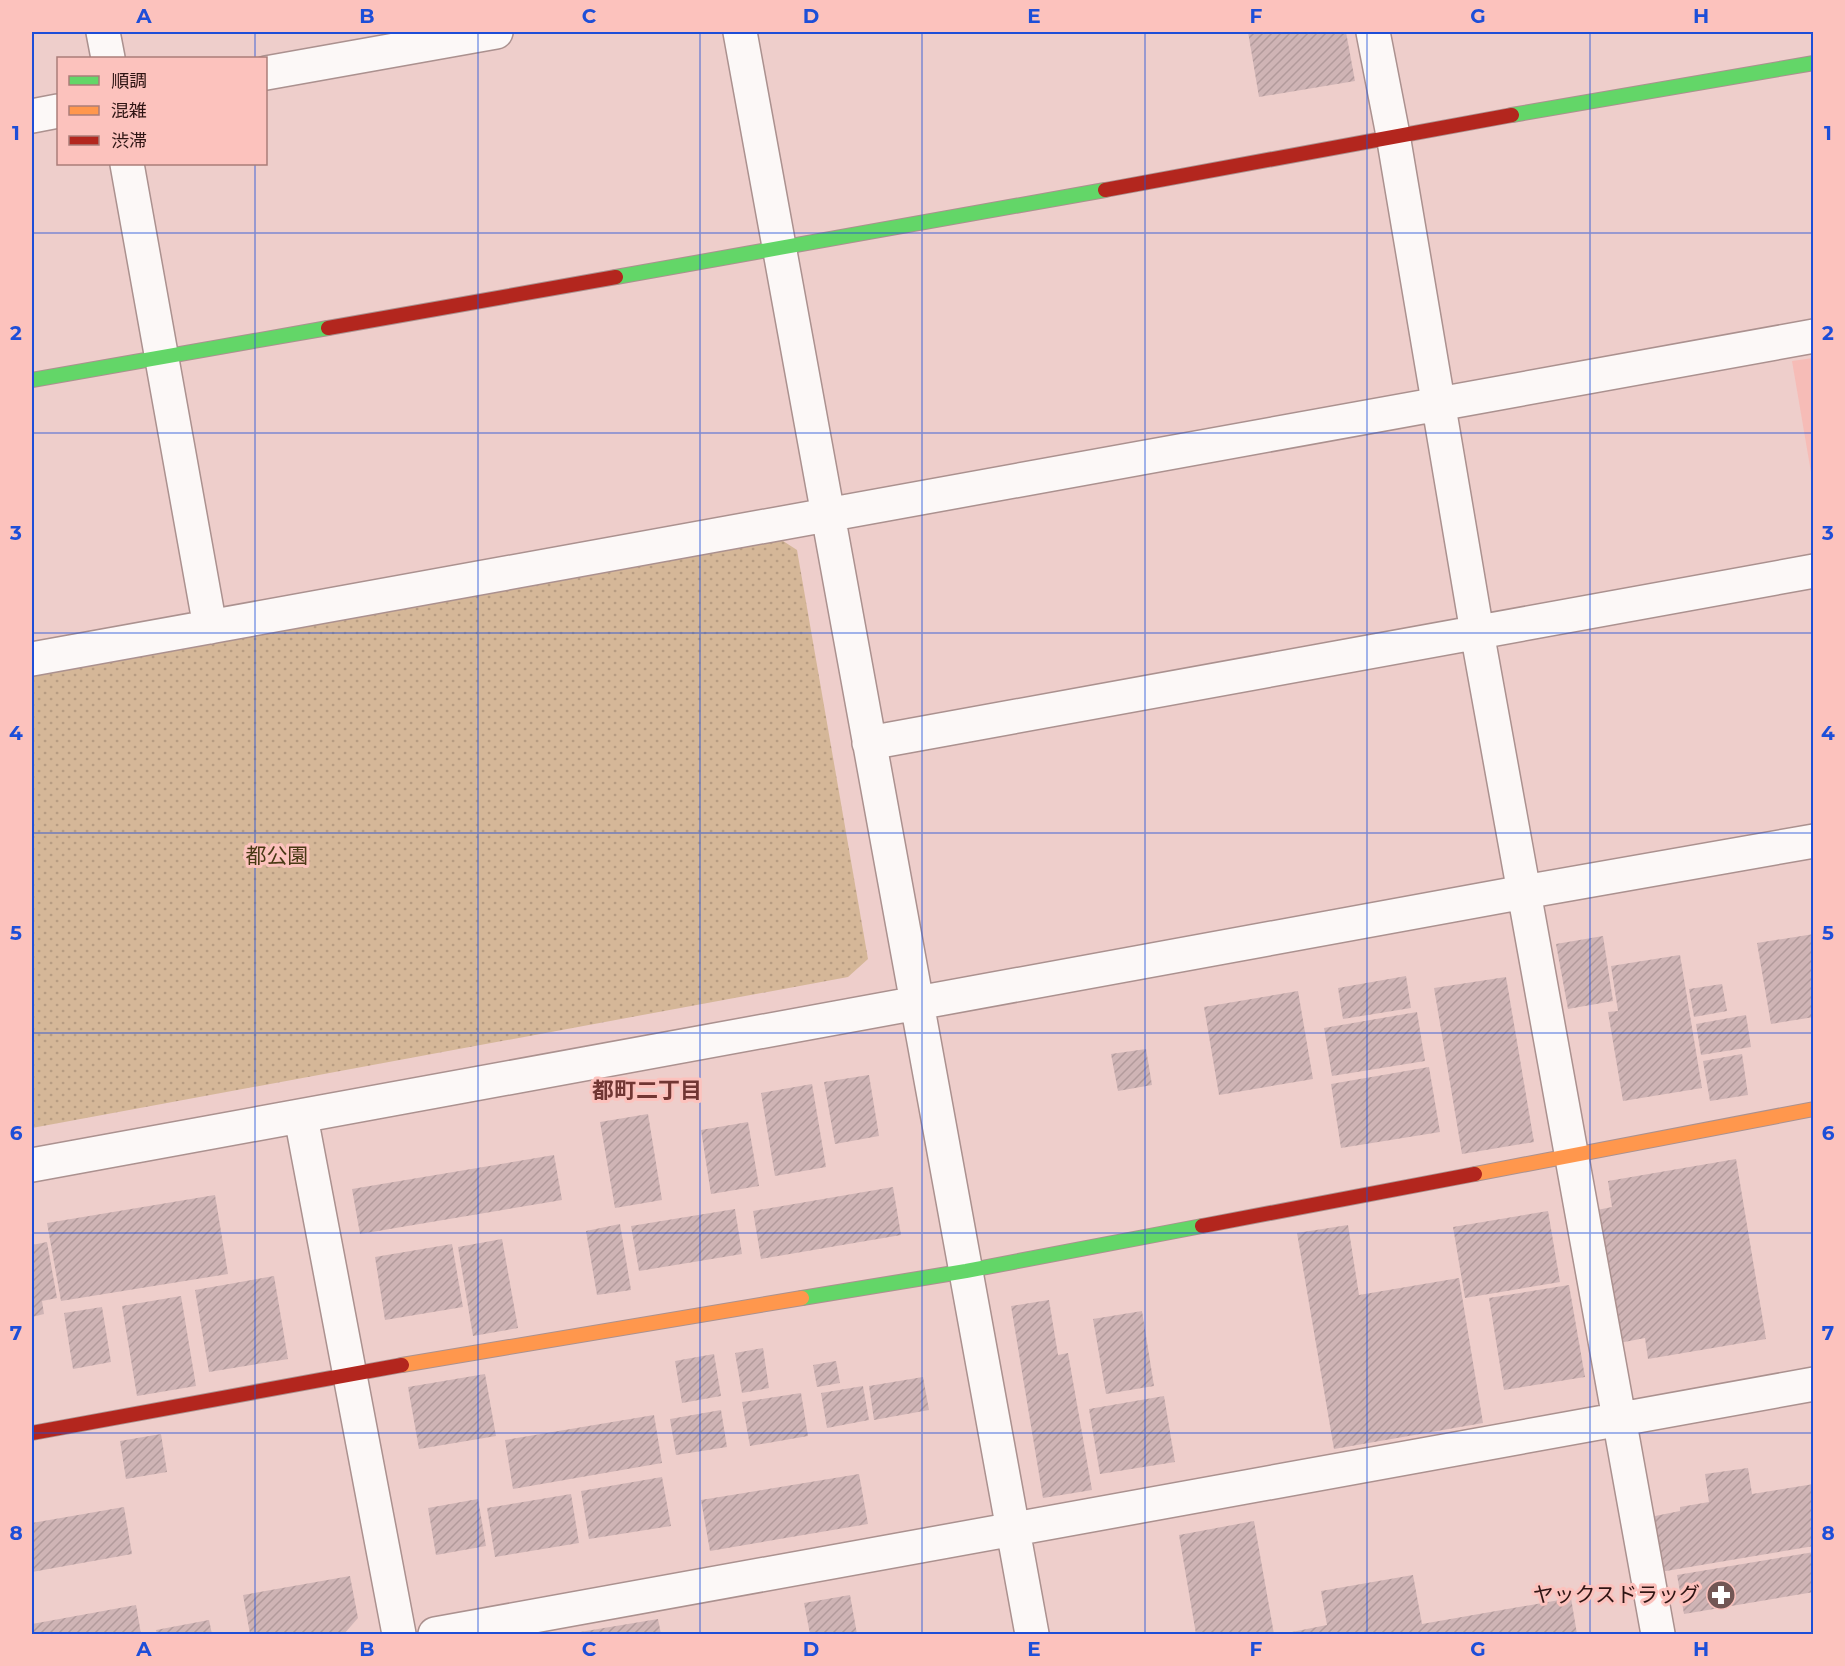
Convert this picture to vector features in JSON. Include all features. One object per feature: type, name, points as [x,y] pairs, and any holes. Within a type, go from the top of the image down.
[{"type":"street","points":[[103,32],[108,57]]},
{"type":"street","points":[[267,74],[496,32]]},
{"type":"street","points":[[740,32],[1032,1635]]},
{"type":"street","points":[[1373,32],[1394,135],[1437,405],[1658,1635]]},
{"type":"street","points":[[32,380],[1342,148],[1394,135],[1814,63]]},
{"type":"street","points":[[32,116],[57,111]]},
{"type":"street","points":[[127,165],[210,627]]},
{"type":"street","points":[[32,659],[1814,336]]},
{"type":"street","points":[[869,743],[1814,571]]},
{"type":"street","points":[[32,1164],[301,1117],[916,1002],[1524,892],[1814,842]]},
{"type":"street","points":[[32,1433],[350,1374],[966,1271],[1573,1153],[1814,1109]]},
{"type":"street","points":[[301,1117],[399,1635]]},
{"type":"street","points":[[435,1635],[1814,1384]]},
{"type":"shaded area","points":[[1814,358],[1813,484],[1792,361]]},
{"type":"green space","name":"都公園","points":[[780,539],[797,550],[868,959],[848,977],[32,1128],[32,675]]},
{"type":"building","points":[[1248,32],[1346,32],[1355,81],[1259,97]]},
{"type":"building","points":[[1814,934],[1814,1017],[1771,1024],[1757,943]]},
{"type":"building","points":[[1603,936],[1613,1001],[1568,1009],[1556,944]]},
{"type":"building","points":[[1680,955],[1702,1088],[1623,1101],[1608,1012],[1618,1011],[1611,966]]},
{"type":"building","points":[[1406,976],[1411,1008],[1343,1019],[1338,988]]},
{"type":"building","points":[[1506,977],[1534,1142],[1462,1154],[1434,988]]},
{"type":"building","points":[[1722,984],[1727,1011],[1694,1017],[1689,989]]},
{"type":"building","points":[[1298,991],[1313,1079],[1219,1095],[1204,1007]]},
{"type":"building","points":[[1417,1012],[1425,1061],[1332,1076],[1324,1028]]},
{"type":"building","points":[[1746,1015],[1751,1047],[1701,1055],[1696,1024]]},
{"type":"building","points":[[1146,1049],[1152,1085],[1118,1091],[1111,1054]]},
{"type":"building","points":[[1742,1054],[1748,1095],[1710,1101],[1703,1061]]},
{"type":"building","points":[[1429,1067],[1440,1132],[1341,1148],[1331,1084]]},
{"type":"building","points":[[869,1075],[879,1136],[835,1144],[824,1082]]},
{"type":"building","points":[[812,1084],[826,1167],[775,1176],[761,1093]]},
{"type":"building","points":[[648,1114],[662,1200],[615,1208],[600,1122]]},
{"type":"building","points":[[748,1122],[759,1186],[711,1194],[701,1130]]},
{"type":"building","points":[[554,1155],[562,1200],[360,1234],[352,1189]]},
{"type":"building","points":[[1736,1159],[1766,1339],[1648,1359],[1645,1338],[1619,1343],[1597,1210],[1612,1207],[1608,1181]]},
{"type":"building","points":[[893,1187],[901,1235],[761,1259],[753,1211]]},
{"type":"building","points":[[215,1195],[228,1274],[61,1301],[47,1223]]},
{"type":"building","points":[[735,1209],[742,1254],[639,1271],[631,1226]]},
{"type":"building","points":[[1548,1211],[1560,1282],[1465,1298],[1453,1227]]},
{"type":"building","points":[[620,1224],[631,1290],[597,1295],[586,1231]]},
{"type":"building","points":[[1348,1225],[1359,1295],[1459,1278],[1483,1423],[1334,1449],[1297,1233]]},
{"type":"building","points":[[502,1239],[518,1328],[473,1336],[458,1247]]},
{"type":"building","points":[[47,1242],[57,1298],[42,1301],[44,1314],[32,1317],[32,1245]]},
{"type":"building","points":[[452,1244],[463,1307],[385,1320],[375,1257]]},
{"type":"building","points":[[274,1276],[288,1359],[209,1372],[195,1290]]},
{"type":"building","points":[[1569,1285],[1585,1377],[1504,1390],[1489,1298]]},
{"type":"building","points":[[181,1296],[196,1386],[137,1396],[122,1306]]},
{"type":"building","points":[[1049,1300],[1058,1355],[1068,1353],[1092,1490],[1043,1498],[1011,1306]]},
{"type":"building","points":[[102,1307],[111,1362],[73,1369],[64,1313]]},
{"type":"building","points":[[1142,1311],[1154,1386],[1106,1394],[1093,1319]]},
{"type":"building","points":[[763,1348],[769,1388],[742,1393],[735,1353]]},
{"type":"building","points":[[714,1354],[721,1396],[682,1403],[675,1361]]},
{"type":"building","points":[[836,1361],[840,1383],[817,1387],[813,1365]]},
{"type":"building","points":[[485,1374],[496,1436],[419,1449],[408,1387]]},
{"type":"building","points":[[923,1377],[929,1410],[874,1420],[869,1386]]},
{"type":"building","points":[[863,1386],[869,1420],[827,1428],[821,1393]]},
{"type":"building","points":[[801,1393],[808,1436],[750,1446],[742,1402]]},
{"type":"building","points":[[1164,1396],[1175,1462],[1100,1474],[1089,1409]]},
{"type":"building","points":[[721,1410],[727,1447],[676,1455],[670,1419]]},
{"type":"building","points":[[654,1415],[662,1463],[513,1489],[505,1440]]},
{"type":"building","points":[[161,1434],[167,1472],[126,1479],[120,1441]]},
{"type":"building","points":[[1748,1468],[1752,1494],[1814,1484],[1814,1546],[1660,1572],[1650,1517],[1680,1511],[1680,1507],[1709,1502],[1705,1474]]},
{"type":"building","points":[[859,1474],[868,1524],[710,1551],[701,1500]]},
{"type":"building","points":[[662,1477],[671,1526],[589,1539],[581,1491]]},
{"type":"building","points":[[571,1494],[579,1543],[495,1557],[487,1508]]},
{"type":"building","points":[[478,1499],[486,1546],[436,1555],[428,1508]]},
{"type":"building","points":[[124,1507],[132,1554],[32,1572],[32,1523]]},
{"type":"building","points":[[1254,1521],[1274,1634],[1196,1634],[1179,1535]]},
{"type":"building","points":[[1814,1552],[1814,1592],[1684,1614],[1677,1575]]},
{"type":"building","points":[[1413,1575],[1422,1624],[1571,1598],[1577,1634],[1282,1634],[1327,1625],[1321,1591]]},
{"type":"building","points":[[350,1576],[358,1618],[344,1634],[250,1634],[243,1595]]},
{"type":"building","points":[[850,1595],[857,1634],[810,1634],[804,1603]]},
{"type":"building","points":[[136,1605],[141,1634],[33,1634],[32,1624]]},
{"type":"building","points":[[658,1619],[661,1634],[574,1634],[574,1633]]},
{"type":"building","points":[[209,1620],[212,1634],[157,1634],[156,1630]]},
{"type":"traffic: fast","points":[[1512,115],[1814,63]]},
{"type":"traffic: fast","points":[[616,277],[1105,190]]},
{"type":"traffic: fast","points":[[32,380],[328,328]]},
{"type":"traffic: fast","points":[[802,1298],[966,1271],[1202,1226]]},
{"type":"traffic: slow","points":[[1475,1174],[1814,1109]]},
{"type":"traffic: slow","points":[[402,1365],[802,1298]]},
{"type":"traffic: jam","points":[[1105,190],[1512,115]]},
{"type":"traffic: jam","points":[[328,328],[616,277]]},
{"type":"traffic: jam","points":[[1202,1226],[1475,1174]]},
{"type":"traffic: jam","points":[[32,1433],[402,1365]]},
{"type":"place","name":"ヤックスドラッグ","points":[[1721,1595]]},
{"type":"district","name":"都町二丁目","points":[[647,1090]]}]
